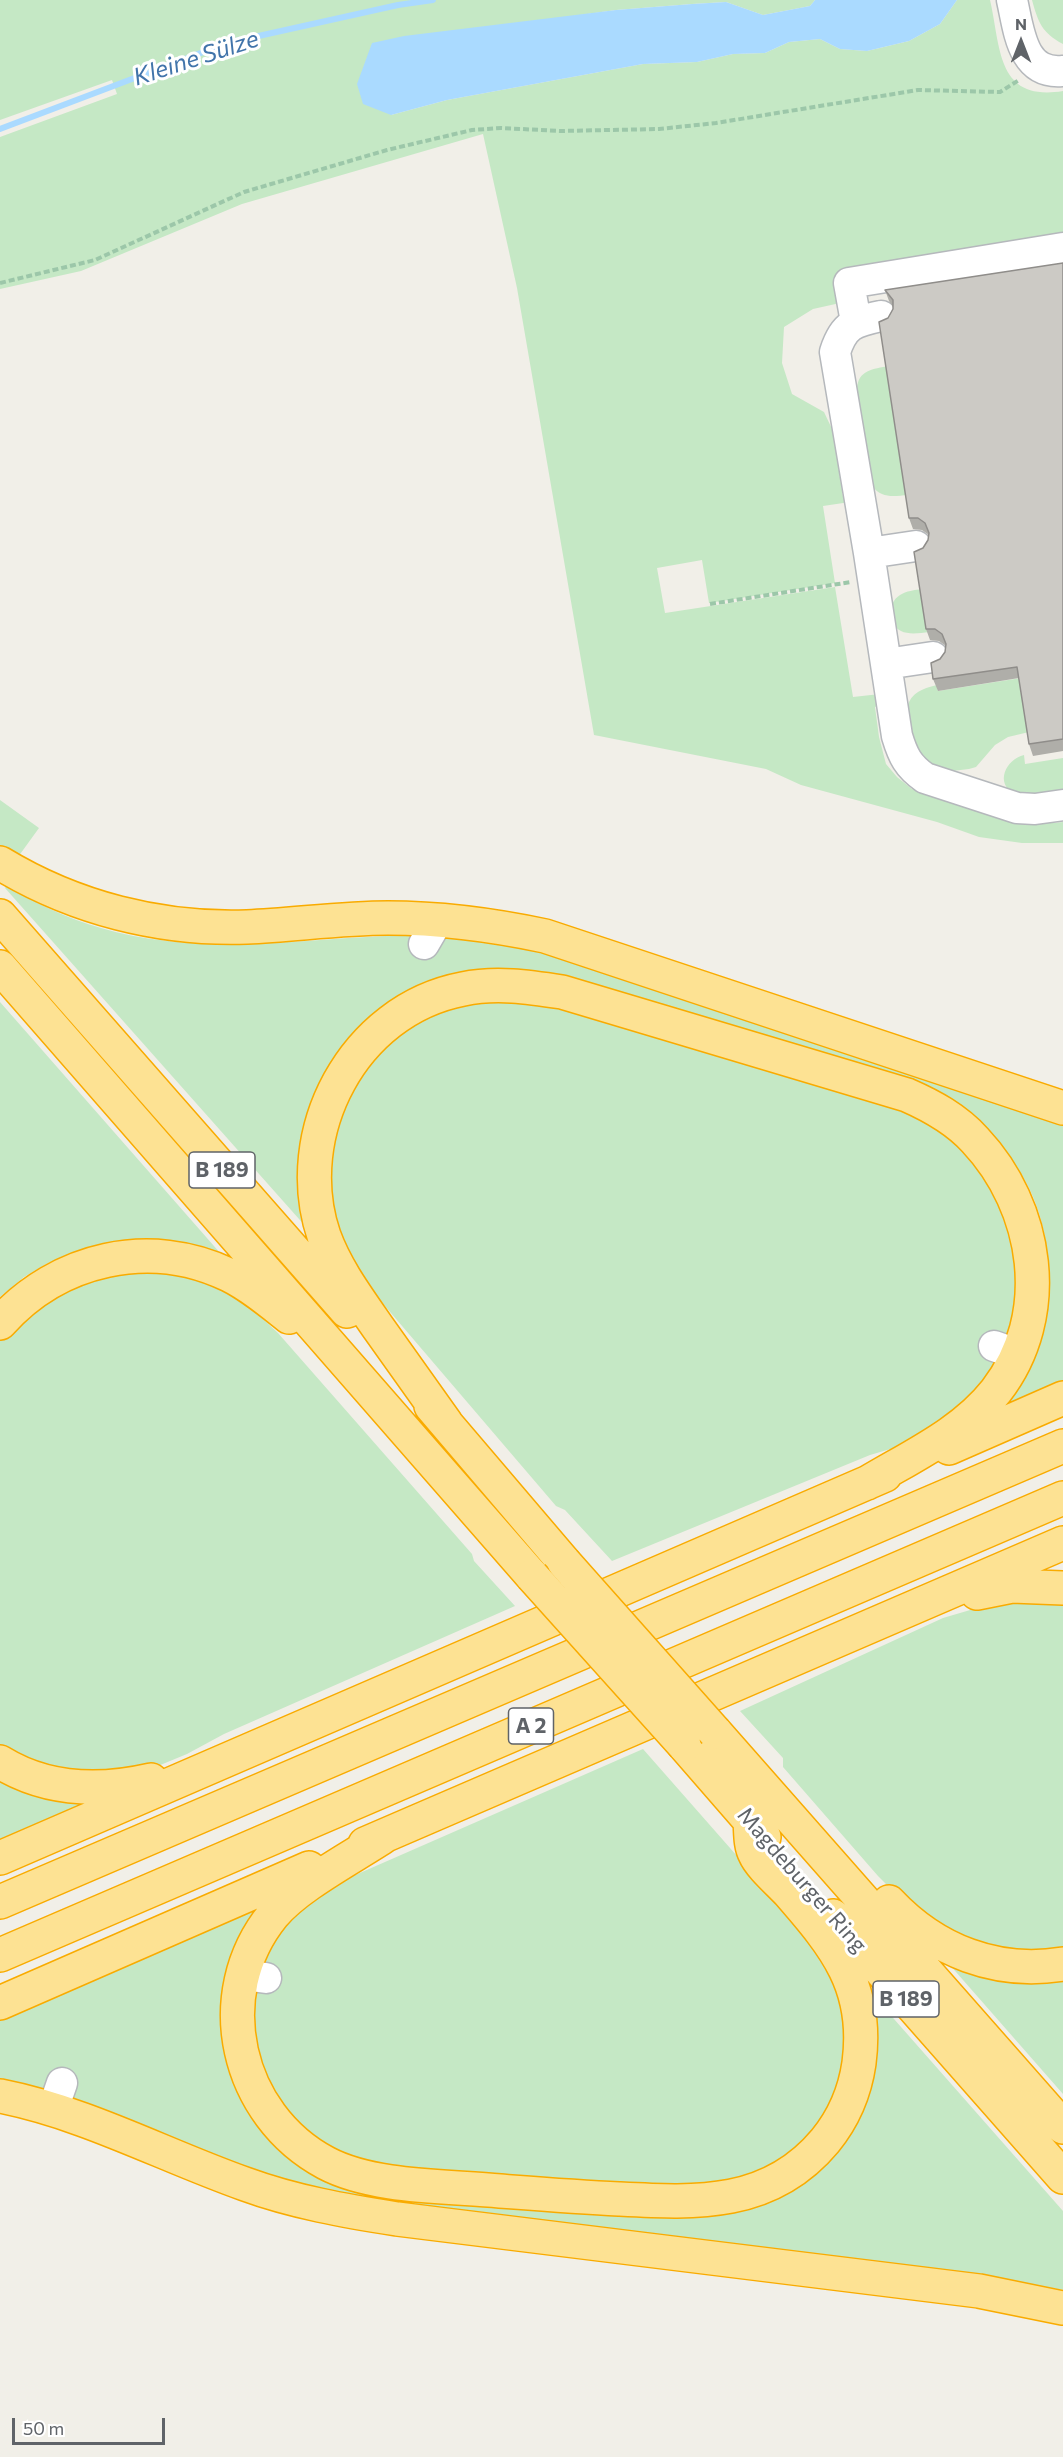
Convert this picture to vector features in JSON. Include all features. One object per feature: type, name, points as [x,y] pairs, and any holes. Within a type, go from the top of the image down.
[{"type":"highway","points":[[0,863],[47,887],[92,905],[133,917],[167,922],[246,927],[356,919],[431,932],[483,924],[572,943],[1063,1107]]},
{"type":"highway","name":"B 189","points":[[0,916],[446,1423]]},
{"type":"highway","name":"B 189","points":[[0,967],[340,1354]]},
{"type":"highway","points":[[446,1423],[342,1275],[326,1240],[314,1186],[314,1162],[323,1116],[346,1069],[367,1043],[416,1006],[446,993],[477,987],[507,985],[562,992],[883,1086],[938,1110],[975,1139],[995,1164],[1014,1196],[1031,1249],[1033,1268],[1031,1305],[1018,1349],[997,1389],[973,1416],[942,1438],[867,1483]]},
{"type":"highway","points":[[0,1323],[30,1295],[62,1275],[104,1260],[146,1256],[162,1257],[204,1266],[237,1280],[340,1354]]},
{"type":"highway","name":"Magdeburger Ring","points":[[340,1354],[532,1576],[684,1745],[1063,2177]]},
{"type":"highway","points":[[0,1858],[1063,1398]]},
{"type":"highway","name":"Magdeburger Ring","points":[[446,1423],[564,1562],[1063,2127]]},
{"type":"highway","name":"A 2","points":[[0,1902],[1063,1446]]},
{"type":"highway","name":"A 2","points":[[0,1956],[1063,1498]]},
{"type":"highway","points":[[0,2003],[1063,1543]]},
{"type":"highway","points":[[886,1620],[992,1590],[1034,1585],[1063,1588]]},
{"type":"highway","points":[[0,1762],[11,1769],[44,1782],[84,1788],[137,1783],[218,1765]]},
{"type":"highway","points":[[783,1808],[805,1811],[892,1905],[933,1939],[953,1950],[994,1963],[1036,1967],[1063,1964]]},
{"type":"highway","points":[[386,1835],[284,1903],[255,1943],[254,1976],[238,2008],[239,2042],[245,2068],[257,2098],[277,2125],[318,2158],[345,2171],[384,2181],[566,2196],[702,2201],[755,2190],[793,2170],[810,2156],[830,2134],[846,2108],[858,2066],[860,2029],[858,2004],[842,1960],[815,1922],[754,1853],[750,1821]]},
{"type":"highway","points":[[0,2096],[57,2096],[246,2185],[322,2206],[397,2219],[979,2291],[1063,2308]]},
{"type":"street","points":[[1015,11],[1028,58],[1042,70],[1063,71]]},
{"type":"street","points":[[1063,249],[849,283],[868,319],[840,337],[835,352],[897,736],[903,758],[912,769],[925,778],[1017,808],[1035,809],[1063,805]]},
{"type":"street","points":[[871,566],[916,546]]},
{"type":"street","points":[[886,664],[933,657]]},
{"type":"path","points":[[0,283],[95,260],[244,192],[387,150],[472,130],[501,128],[573,131],[659,129],[716,123],[918,90],[968,91],[989,94],[1000,92],[1019,80],[1034,64]]},
{"type":"path","points":[[710,604],[871,566]]},
{"type":"green space","points":[[0,0],[815,0],[810,6],[763,15],[726,2],[616,10],[517,24],[391,115],[447,100],[643,64],[697,62],[733,54],[765,53],[789,42],[820,39],[840,49],[867,51],[909,41],[940,24],[957,0],[990,0],[1000,52],[1013,79],[1025,88],[1041,92],[1063,91],[1063,239],[836,276],[840,303],[813,309],[784,327],[782,363],[792,394],[824,412],[833,431],[843,497],[850,495],[850,502],[823,506],[835,583],[709,603],[702,560],[657,568],[665,613],[835,587],[853,697],[880,694],[882,704],[875,707],[879,737],[886,764],[897,777],[912,789],[1002,820],[1063,822],[1063,843],[1022,843],[979,837],[937,822],[801,785],[766,769],[594,735],[517,288],[483,134],[242,204],[81,271],[0,289],[0,137],[117,94],[112,80],[0,120]]},
{"type":"green space","points":[[1032,0],[1063,0],[1063,44],[1050,36],[1042,26]]},
{"type":"green space","points":[[889,366],[908,495],[884,495],[872,486],[857,389],[863,374]]},
{"type":"green space","points":[[922,589],[929,632],[901,631],[896,628],[891,619],[893,603],[902,594]]},
{"type":"green space","points":[[1021,678],[1029,732],[1008,737],[995,745],[976,767],[969,769],[952,771],[934,769],[914,753],[907,710],[914,695],[923,689],[937,685],[938,691]]},
{"type":"green space","points":[[1024,755],[1025,764],[1063,758],[1063,793],[1026,797],[1009,790],[1005,784],[1005,772],[1012,761]]},
{"type":"green space","points":[[0,800],[39,828],[18,857],[0,848]]},
{"type":"green space","points":[[6,886],[76,920],[139,937],[178,942],[256,943],[429,935],[511,946],[543,953],[1063,1124],[1063,1384],[994,1416],[1020,1385],[1034,1357],[1043,1332],[1049,1278],[1042,1225],[1034,1200],[1015,1164],[986,1129],[564,978],[363,1029],[307,1228],[5,888]]},
{"type":"green space","points":[[471,999],[550,1002],[918,1114],[971,1152],[1013,1224],[1019,1305],[991,1377],[921,1440],[870,1455],[612,1561],[565,1510],[556,1506],[373,1292],[344,1245],[328,1190],[330,1141],[361,1070],[417,1019]]},
{"type":"green space","points":[[0,1002],[228,1262],[114,1243],[73,1253],[48,1263],[24,1277],[0,1297]]},
{"type":"green space","points":[[139,1268],[200,1279],[245,1302],[278,1333],[515,1606],[224,1734],[187,1754],[153,1768],[57,1774],[0,1746],[0,1339],[57,1291]]},
{"type":"green space","points":[[1063,1600],[1063,1950],[999,1951],[947,1931],[899,1897],[783,1767],[783,1758],[740,1711],[943,1618],[994,1603]]},
{"type":"green space","points":[[643,1749],[810,1939],[836,1978],[847,2032],[843,2074],[827,2113],[801,2147],[763,2172],[714,2185],[658,2186],[416,2170],[364,2160],[331,2147],[309,2131],[289,2112],[271,2089],[250,2036],[261,1958],[291,1915],[337,1883]]},
{"type":"green space","points":[[0,1780],[43,1798],[87,1801],[88,1805],[0,1843]]},
{"type":"green space","points":[[277,1894],[227,2055],[237,2091],[264,2134],[276,2147],[297,2163],[705,2216],[752,2208],[876,2059],[878,2035],[870,1995],[872,1994],[1063,2211],[1063,2290],[970,2274],[346,2198],[237,2166],[71,2098],[0,2078],[0,2015]]},
{"type":"green space","points":[[949,1964],[1063,1977],[1063,2094]]},
{"type":"water","points":[[815,0],[957,0],[940,24],[909,41],[867,51],[840,49],[820,39],[789,42],[765,53],[733,54],[697,62],[643,64],[447,100],[391,115],[363,104],[357,84],[372,43],[404,36],[616,10],[726,2],[763,15],[810,6]]},
{"type":"building","points":[[1063,263],[1063,739],[1029,744],[1017,667],[933,679],[931,663],[940,659],[945,652],[946,644],[942,634],[935,629],[926,629],[914,552],[923,548],[929,533],[925,523],[918,518],[909,518],[879,322],[888,318],[893,309],[893,300],[885,290]]},
{"type":"waterway","name":"Kleine Sülze","points":[[0,129],[227,43],[398,5],[433,0]]}]
